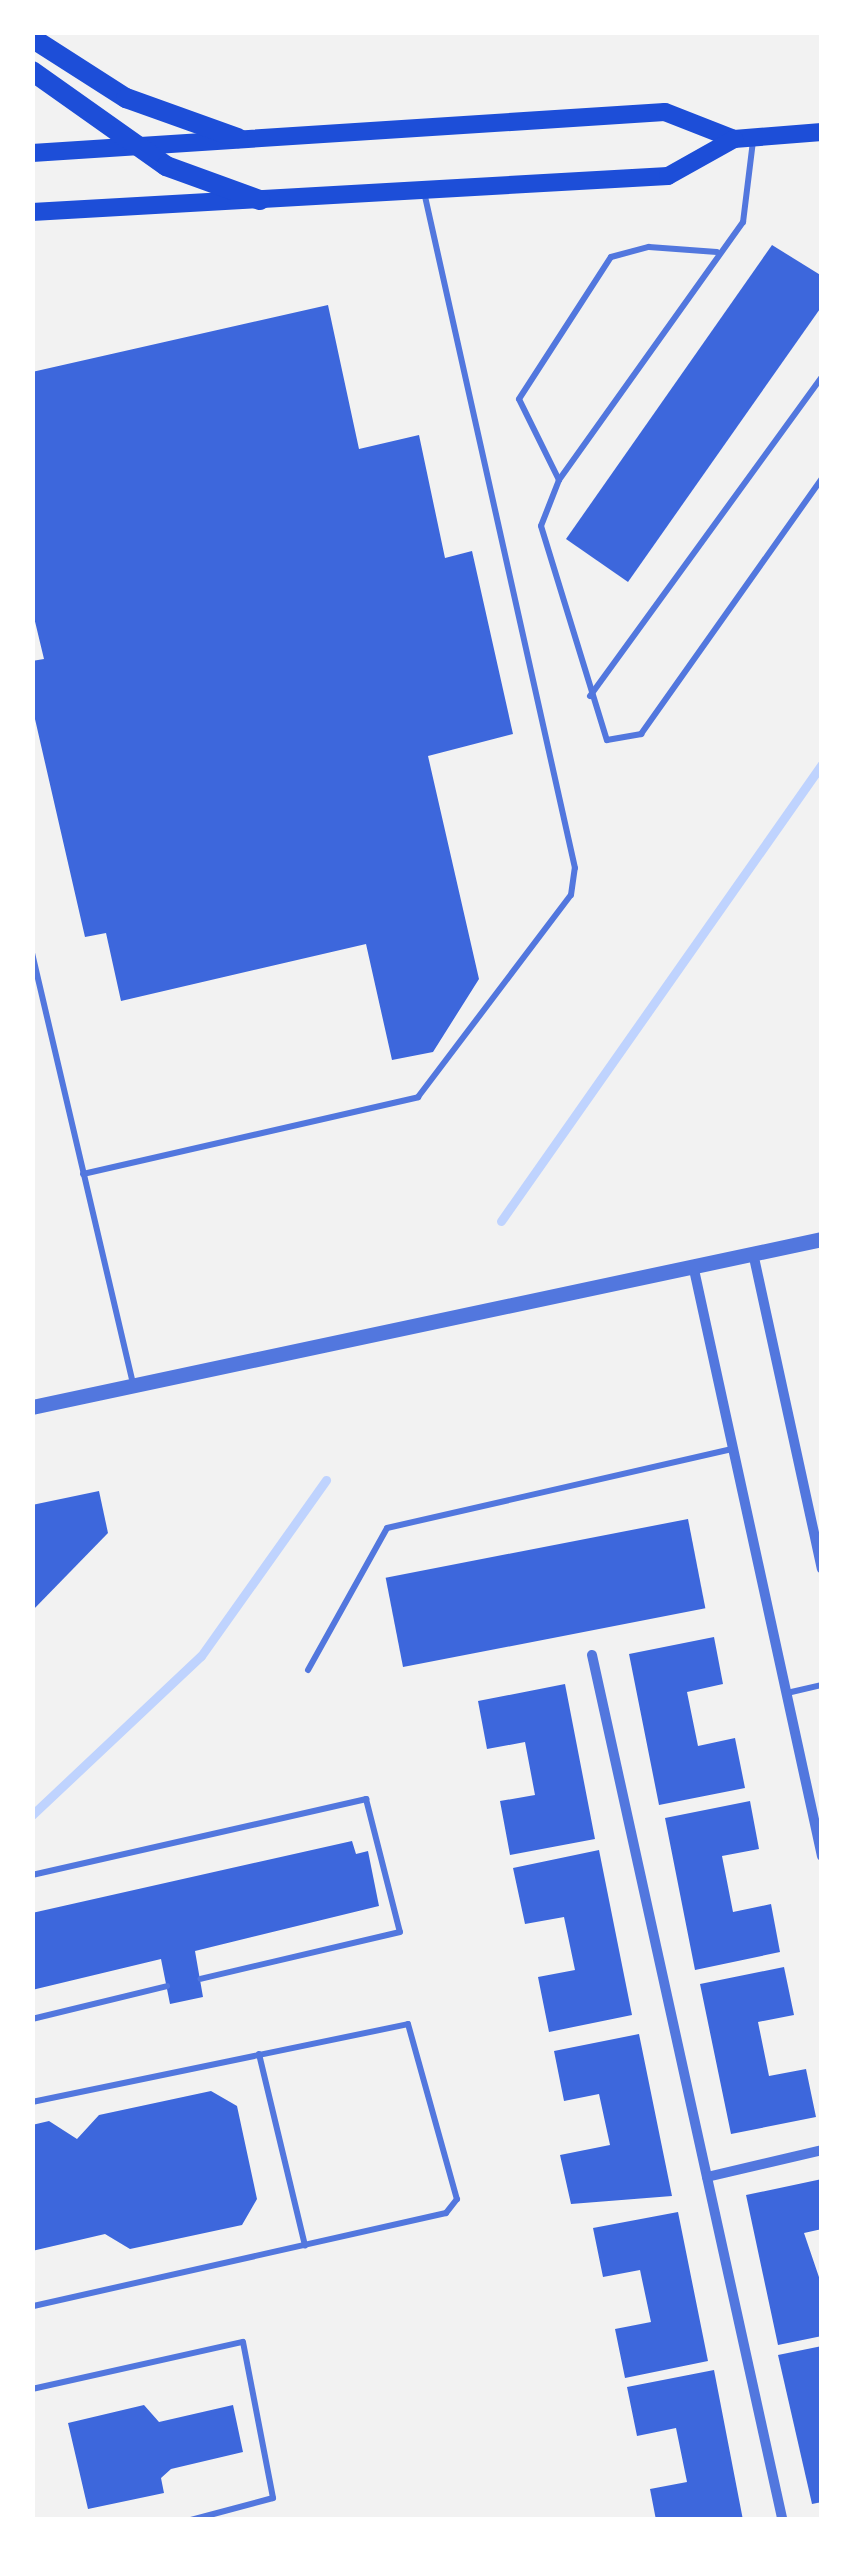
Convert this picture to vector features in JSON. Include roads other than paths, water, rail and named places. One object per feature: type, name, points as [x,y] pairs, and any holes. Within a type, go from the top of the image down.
[{"type":"main road","points":[[32,38],[126,98],[238,138]]},
{"type":"main road","points":[[32,71],[133,145],[208,186],[260,200]]},
{"type":"main road","points":[[32,153],[665,112],[734,138],[822,132]]},
{"type":"main road","points":[[32,212],[668,176],[734,138]]},
{"type":"street","points":[[32,1407],[822,1239]]},
{"type":"street","points":[[753,1254],[822,1569]]},
{"type":"street","points":[[692,1265],[822,1856]]},
{"type":"street","points":[[592,1656],[782,2518]]},
{"type":"street","points":[[707,2177],[822,2150]]},
{"type":"lane","points":[[754,137],[752,196],[718,252],[559,480],[541,526],[542,553],[607,740],[641,734],[822,478]]},
{"type":"lane","points":[[83,1174],[418,1097],[571,895],[575,868],[424,191]]},
{"type":"lane","points":[[559,480],[520,399],[611,257],[649,246],[718,252]]},
{"type":"lane","points":[[590,697],[822,377]]},
{"type":"lane","points":[[32,953],[133,1385]]},
{"type":"lane","points":[[308,1670],[387,1528],[733,1449]]},
{"type":"lane","points":[[786,1693],[822,1685]]},
{"type":"lane","points":[[32,1875],[366,1799],[400,1932],[200,1980]]},
{"type":"lane","points":[[32,2019],[167,1986]]},
{"type":"lane","points":[[32,2102],[408,2024],[457,2199],[446,2213],[32,2306]]},
{"type":"lane","points":[[259,2054],[305,2246]]},
{"type":"lane","points":[[32,2388],[243,2342],[274,2498],[191,2520]]},
{"type":"lane","points":[[426,2520],[448,2520]]},
{"type":"waterway","points":[[501,1221],[822,764]]},
{"type":"waterway","points":[[32,1815],[201,1656],[326,1480]]}]
